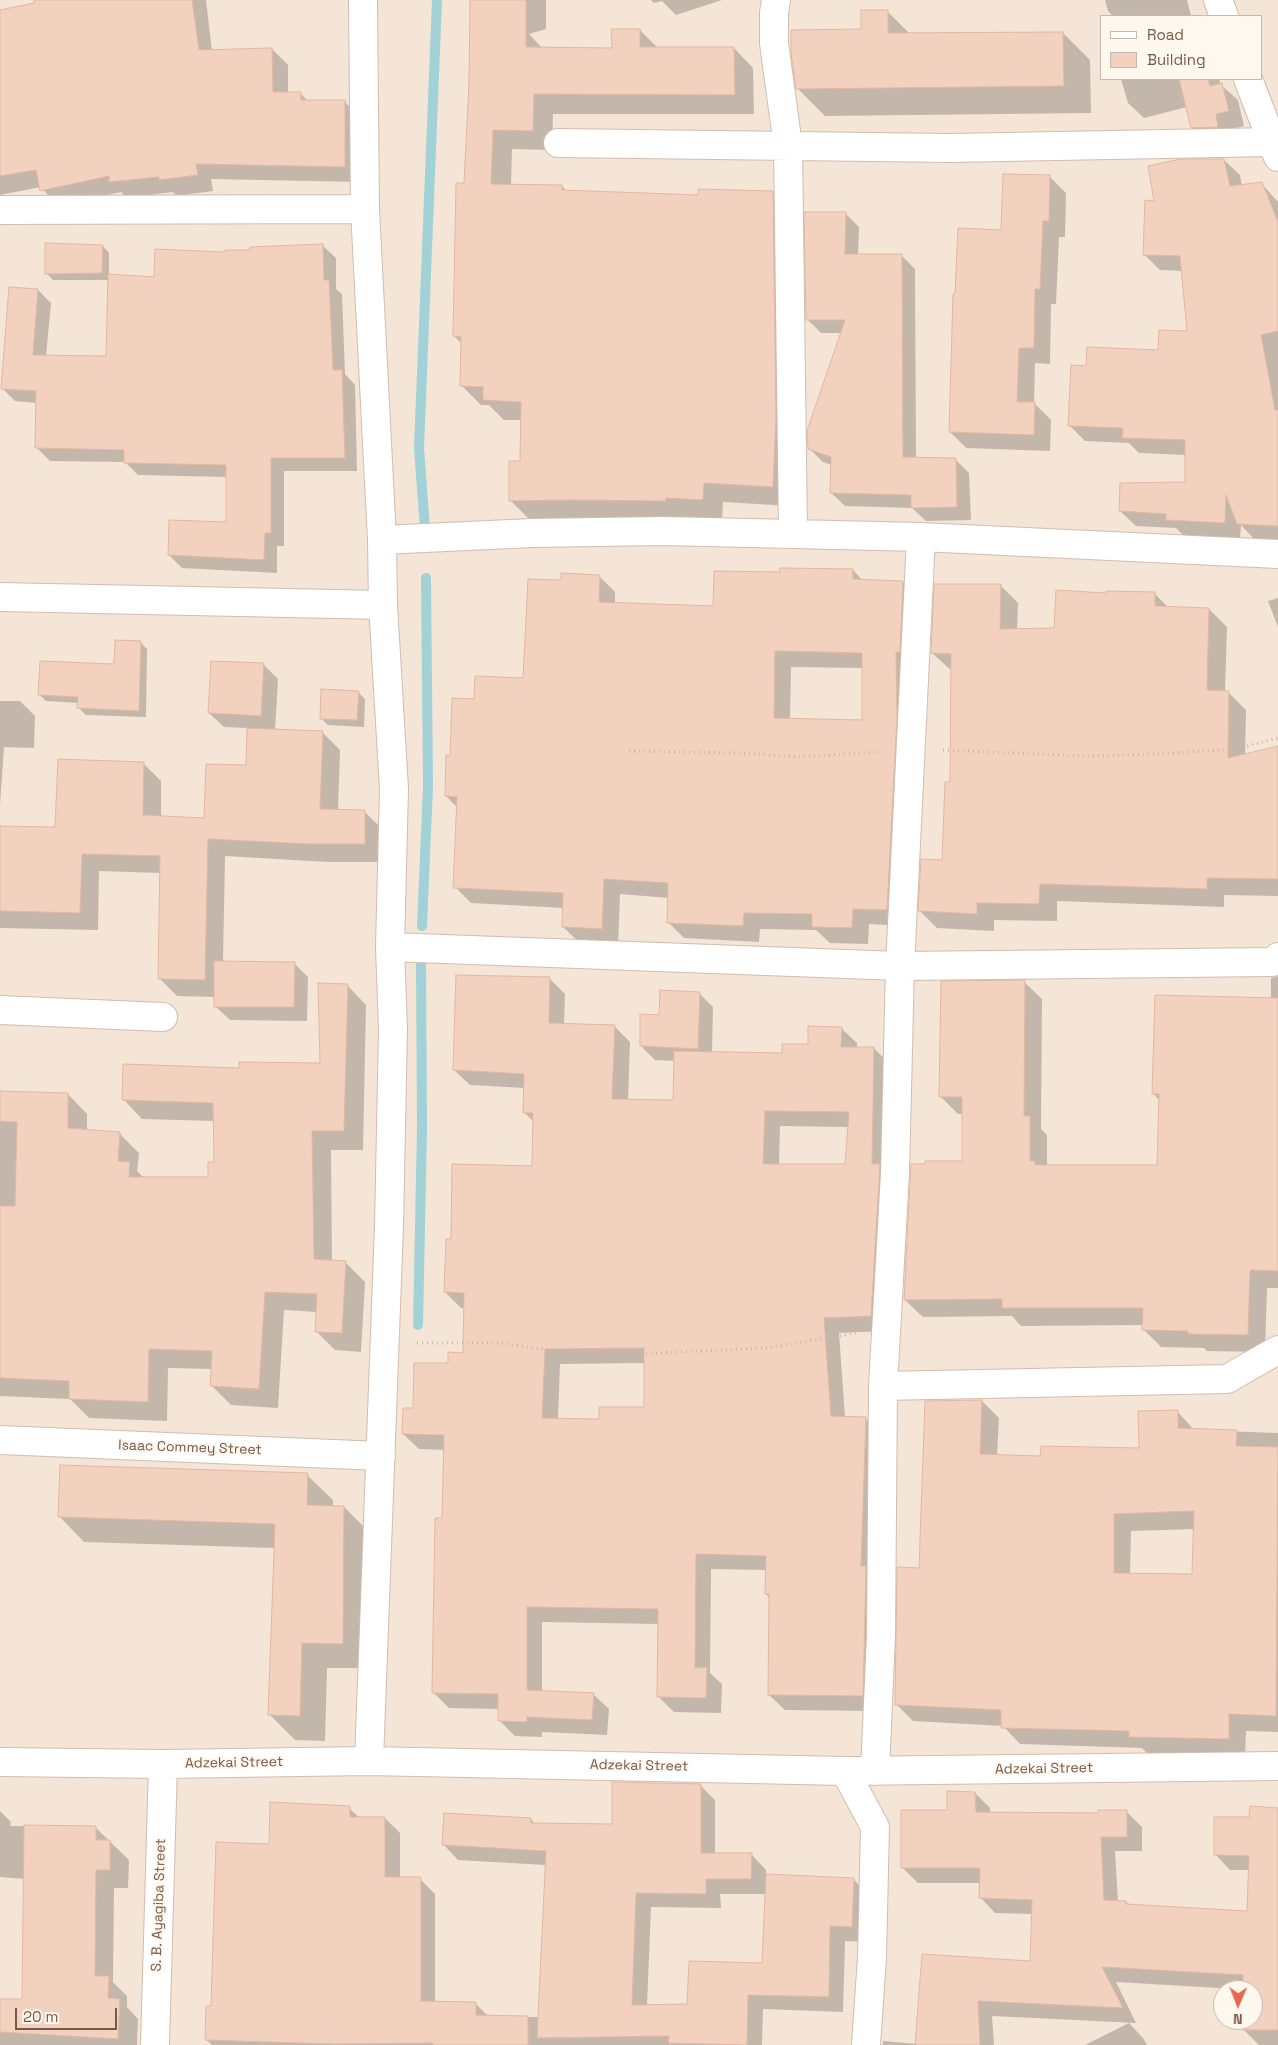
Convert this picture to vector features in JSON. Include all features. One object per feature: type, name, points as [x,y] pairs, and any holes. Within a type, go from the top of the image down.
[{"type":"street","points":[[363,0],[365,209],[382,540],[383,605],[394,788],[390,947],[393,1029],[385,1344],[369,1761]]},
{"type":"street","points":[[776,0],[774,43],[788,146],[793,533]]},
{"type":"street","points":[[1218,0],[1224,15]]},
{"type":"street","points":[[558,142],[950,148],[1275,150],[1248,80]]},
{"type":"street","points":[[0,210],[365,209]]},
{"type":"street","points":[[382,540],[663,531],[793,533],[921,537],[1278,554]]},
{"type":"street","points":[[875,1771],[880,1635],[883,1386],[895,1173],[900,966],[921,537]]},
{"type":"street","points":[[0,597],[383,605]]},
{"type":"street","points":[[390,947],[900,966],[1272,962],[1278,958]]},
{"type":"street","points":[[0,1010],[164,1017]]},
{"type":"street","points":[[883,1386],[1227,1379],[1278,1350]]},
{"type":"street","name":"Isaac Commey Street","points":[[0,1440],[381,1456]]},
{"type":"street","name":"Adzekai Street","points":[[0,1762],[163,1764],[369,1761],[845,1771],[1278,1766]]},
{"type":"street","name":"S. B. Ayagiba Street","points":[[155,2045],[163,1764]]},
{"type":"street","points":[[845,1771],[876,1827],[872,1957],[866,2045]]},
{"type":"path","points":[[630,751],[739,753],[800,757],[911,749],[1086,756],[1236,749],[1278,738]]},
{"type":"path","points":[[385,1344],[499,1343],[594,1356],[766,1348],[886,1329]]},
{"type":"shaded area","points":[[0,0],[1278,0],[1278,2045],[0,2045]]},
{"type":"building","points":[[34,0],[192,0],[199,50],[272,48],[273,92],[301,92],[301,100],[345,100],[345,167],[196,164],[198,175],[159,180],[159,177],[109,182],[109,176],[40,191],[36,170],[0,176],[0,10],[34,3]]},
{"type":"building","points":[[470,0],[526,0],[526,47],[612,48],[611,29],[640,29],[640,47],[734,47],[735,95],[534,94],[533,131],[493,130],[491,184],[562,185],[562,190],[698,195],[698,189],[773,191],[776,416],[773,487],[704,483],[703,500],[666,498],[666,501],[509,501],[509,461],[520,461],[521,402],[483,400],[483,387],[460,386],[461,337],[453,336],[456,183],[464,183],[469,84]]},
{"type":"building","points":[[861,10],[888,10],[888,33],[1063,32],[1064,86],[796,89],[791,53],[791,30],[861,29]]},
{"type":"building","points":[[1179,80],[1208,80],[1210,86],[1222,83],[1229,111],[1216,114],[1218,127],[1191,128]]},
{"type":"building","points":[[1181,159],[1224,159],[1230,186],[1262,182],[1278,222],[1278,331],[1261,335],[1275,410],[1278,410],[1278,526],[1237,524],[1226,495],[1225,523],[1166,520],[1166,514],[1119,511],[1120,483],[1185,482],[1185,440],[1122,438],[1123,428],[1068,426],[1071,365],[1086,366],[1087,347],[1158,350],[1159,330],[1187,331],[1180,256],[1143,255],[1145,200],[1154,201],[1148,166]]},
{"type":"building","points":[[1003,174],[1050,175],[1049,221],[1043,221],[1040,289],[1035,289],[1034,348],[1019,348],[1017,402],[1035,402],[1034,435],[949,432],[953,294],[955,294],[958,228],[1001,230]]},
{"type":"building","points":[[804,212],[846,212],[845,254],[902,254],[903,457],[956,458],[957,507],[911,508],[911,495],[830,493],[831,457],[808,449],[807,431],[845,320],[806,320]]},
{"type":"building","points":[[45,243],[103,245],[102,273],[45,274]]},
{"type":"building","points":[[323,244],[324,280],[329,280],[333,370],[342,370],[345,458],[271,458],[271,533],[265,533],[264,560],[168,555],[169,520],[226,522],[226,465],[124,463],[124,450],[35,448],[36,391],[1,389],[9,287],[38,289],[33,355],[106,356],[108,274],[154,277],[155,249],[225,252],[225,250],[250,250],[250,247]]},
{"type":"building","points":[[780,568],[853,569],[853,579],[903,581],[900,652],[896,652],[897,717],[887,910],[853,909],[852,928],[812,927],[812,914],[744,913],[743,926],[667,923],[668,883],[604,879],[602,929],[562,927],[563,893],[453,888],[457,797],[445,796],[446,755],[450,756],[452,698],[474,699],[475,676],[523,678],[528,579],[561,580],[561,573],[600,575],[599,602],[713,606],[714,571],[780,572]],"holes":[[[775,651],[862,653],[862,720],[774,718]]]},
{"type":"building","points":[[934,584],[1001,584],[1000,629],[1054,628],[1056,590],[1105,593],[1106,591],[1155,592],[1155,606],[1209,608],[1207,690],[1229,691],[1228,758],[1278,746],[1278,879],[1207,878],[1207,889],[1040,884],[1039,904],[977,903],[977,914],[918,911],[921,859],[942,860],[945,782],[950,782],[951,654],[931,653]]},
{"type":"building","points":[[115,640],[141,641],[139,711],[77,708],[78,697],[38,695],[40,661],[114,664]]},
{"type":"building","points":[[211,661],[264,663],[261,716],[208,713]]},
{"type":"building","points":[[321,689],[359,691],[357,720],[320,719]]},
{"type":"building","points":[[247,728],[323,731],[320,809],[365,810],[365,844],[310,844],[208,839],[205,980],[158,979],[160,856],[82,854],[80,913],[0,911],[0,826],[55,827],[58,759],[144,762],[143,815],[204,818],[206,764],[246,765]]},
{"type":"building","points":[[214,961],[295,962],[294,1007],[214,1007]]},
{"type":"building","points":[[456,975],[550,977],[549,1023],[615,1025],[612,1099],[673,1100],[674,1051],[782,1053],[782,1044],[808,1044],[808,1026],[842,1027],[841,1047],[874,1047],[872,1164],[880,1164],[871,1316],[824,1318],[831,1416],[866,1417],[861,1566],[866,1566],[863,1696],[768,1695],[769,1594],[765,1594],[766,1556],[696,1554],[695,1668],[707,1667],[706,1698],[657,1697],[658,1609],[527,1607],[527,1690],[594,1693],[592,1720],[527,1717],[527,1722],[498,1721],[498,1694],[432,1693],[435,1518],[442,1518],[444,1435],[402,1434],[403,1408],[413,1408],[414,1363],[448,1363],[448,1352],[463,1353],[464,1293],[444,1292],[446,1239],[451,1239],[452,1164],[532,1166],[533,1113],[523,1113],[524,1074],[453,1070]],"holes":[[[765,1111],[849,1112],[845,1164],[763,1164]],[[644,1348],[644,1407],[599,1407],[599,1419],[542,1418],[545,1349]]]},
{"type":"building","points":[[1025,980],[1024,1116],[1030,1116],[1030,1161],[1035,1161],[1035,1165],[1157,1165],[1159,1094],[1152,1094],[1155,995],[1278,998],[1278,1271],[1250,1270],[1248,1335],[1188,1334],[1188,1331],[1142,1330],[1143,1308],[1002,1308],[1002,1299],[904,1300],[911,1164],[925,1164],[925,1161],[962,1161],[962,1097],[939,1097],[941,981]]},
{"type":"building","points":[[318,983],[348,984],[344,1131],[312,1131],[314,1259],[346,1261],[342,1333],[315,1332],[317,1294],[265,1292],[259,1389],[210,1386],[212,1351],[149,1349],[148,1402],[69,1399],[69,1381],[0,1378],[0,1206],[15,1206],[17,1122],[0,1121],[0,1091],[68,1093],[68,1128],[120,1132],[118,1161],[130,1162],[129,1177],[208,1177],[208,1162],[214,1162],[213,1103],[122,1100],[123,1064],[239,1068],[239,1062],[320,1063]]},
{"type":"building","points":[[660,990],[700,992],[698,1049],[640,1046],[640,1014],[659,1015]]},
{"type":"building","points":[[982,1400],[980,1454],[1040,1456],[1041,1446],[1139,1448],[1138,1411],[1178,1410],[1178,1428],[1237,1430],[1236,1446],[1278,1447],[1276,1716],[1229,1714],[1229,1739],[1129,1737],[1129,1731],[1001,1728],[1001,1710],[895,1705],[897,1567],[919,1568],[925,1401]],"holes":[[[1194,1511],[1192,1574],[1114,1573],[1114,1514]]]},
{"type":"building","points":[[60,1465],[308,1473],[307,1505],[344,1506],[343,1644],[302,1643],[300,1716],[268,1715],[275,1524],[58,1517]]},
{"type":"building","points":[[612,1782],[701,1784],[701,1853],[752,1853],[751,1879],[706,1879],[706,1894],[636,1893],[632,2005],[687,2004],[689,1961],[762,1963],[766,1874],[854,1878],[852,1927],[830,1926],[829,1997],[748,1995],[747,2045],[668,2043],[669,2036],[537,2038],[546,1851],[442,1845],[444,1813],[531,1818],[531,1823],[612,1824]]},
{"type":"building","points":[[947,1791],[975,1792],[976,1812],[1098,1813],[1098,1810],[1127,1810],[1127,1837],[1101,1837],[1104,1900],[1126,1901],[1126,1904],[1247,1911],[1249,1856],[1214,1855],[1214,1817],[1249,1817],[1250,1806],[1278,1808],[1278,2030],[1263,2030],[1263,1980],[1243,1980],[1243,1975],[1102,1967],[1123,2008],[978,2001],[980,2045],[915,2045],[922,1954],[1030,1961],[1032,1900],[979,1898],[980,1868],[901,1868],[901,1810],[947,1810]]},
{"type":"building","points":[[270,1802],[350,1806],[350,1817],[385,1817],[385,1877],[421,1877],[421,2001],[476,2002],[476,2015],[528,2016],[528,2045],[433,2045],[433,2043],[334,2044],[205,2040],[206,2006],[211,2006],[216,1842],[269,1844]]},
{"type":"building","points":[[24,1825],[96,1826],[96,1840],[110,1840],[110,1870],[96,1870],[95,1976],[109,1976],[108,1998],[120,1999],[118,2039],[0,2032],[0,1999],[22,1999]]},
{"type":"waterway","points":[[425,529],[419,448],[437,0]]},
{"type":"waterway","points":[[422,926],[428,786],[426,578]]},
{"type":"waterway","points":[[418,1325],[422,1128],[421,963]]}]
